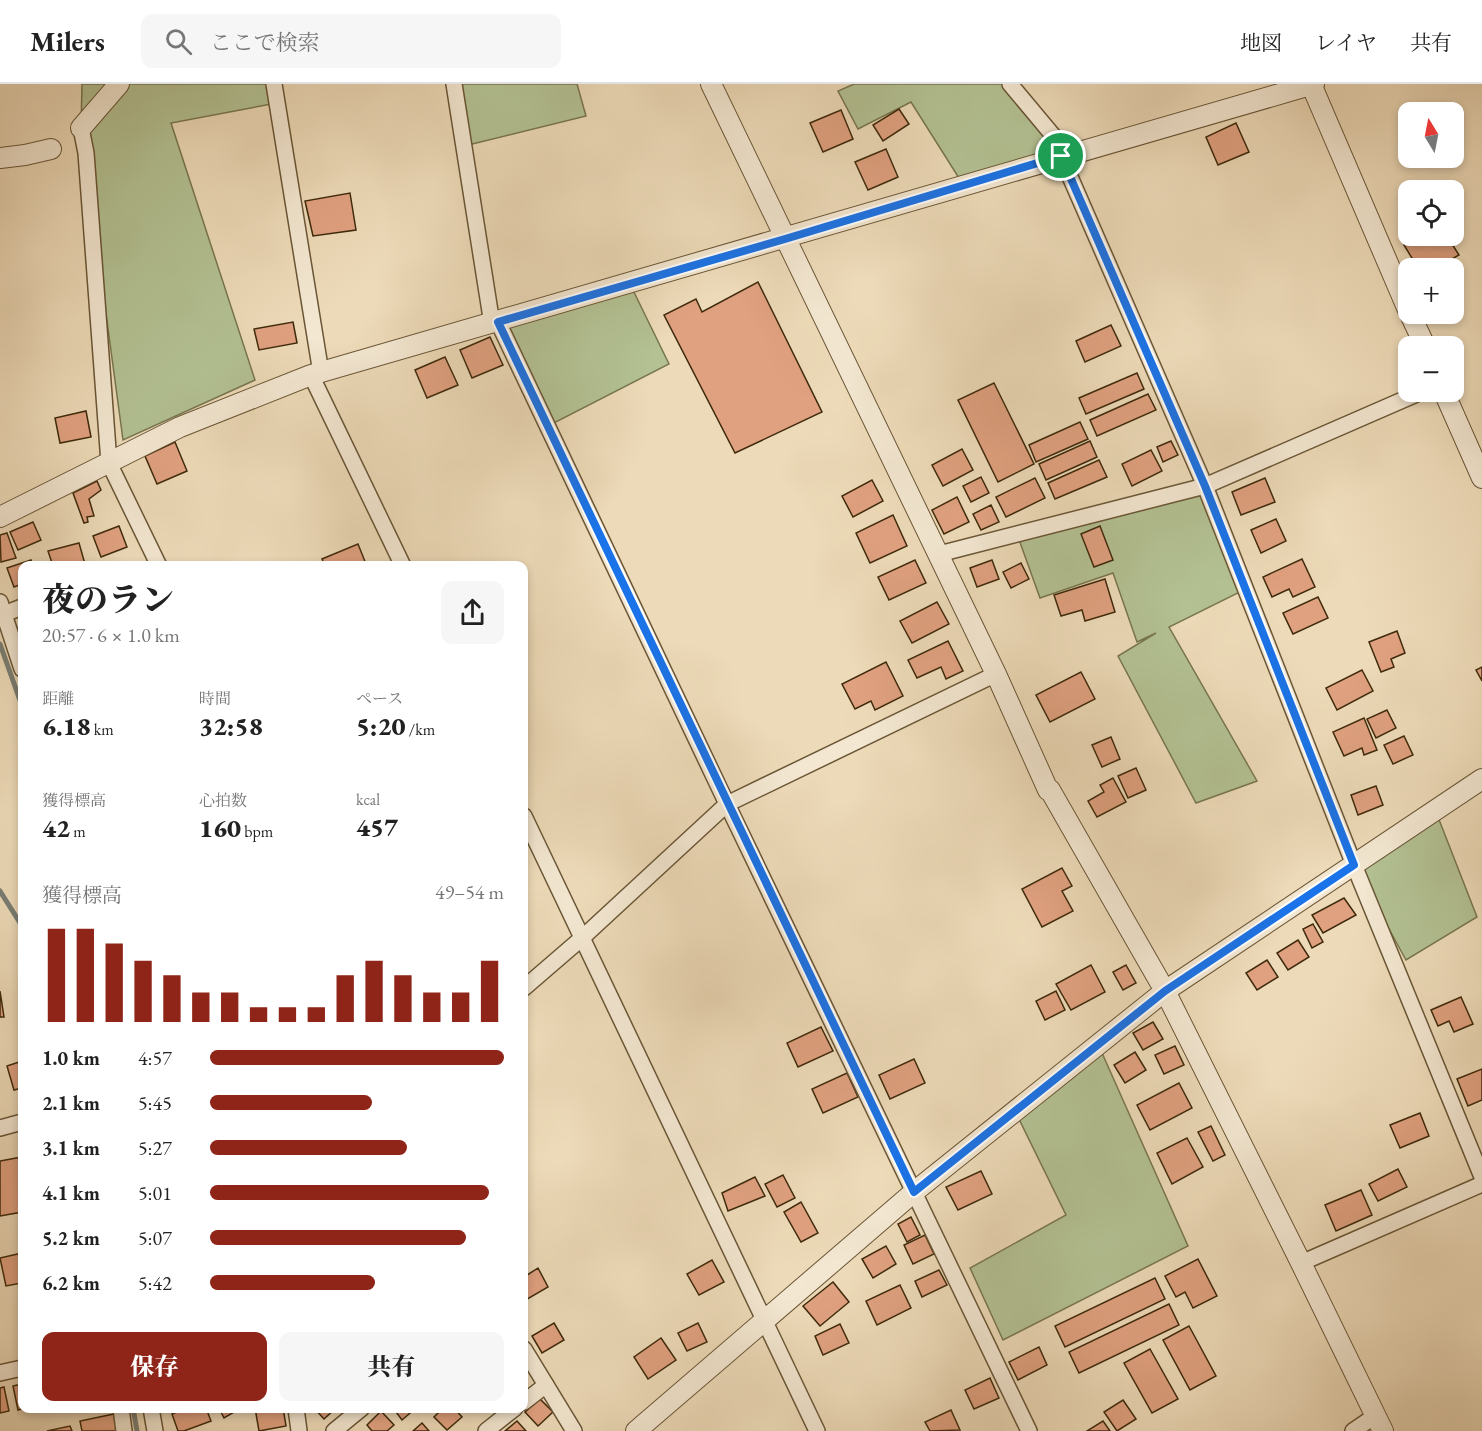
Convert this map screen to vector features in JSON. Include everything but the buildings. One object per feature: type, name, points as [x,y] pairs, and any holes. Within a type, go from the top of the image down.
[{"type":"street","points":[[119,84],[81,128],[86,153],[109,463],[157,561]]},
{"type":"street","points":[[274,84],[316,374],[401,561]]},
{"type":"street","points":[[454,84],[495,323],[1029,1431]]},
{"type":"street","points":[[711,84],[939,554],[1048,790],[1165,991],[1379,1423],[1353,1431]]},
{"type":"street","points":[[1010,84],[1056,139],[1061,156],[1205,486],[1354,865],[1482,1177]]},
{"type":"street","points":[[0,517],[180,427],[316,374],[1312,84],[1398,286]]},
{"type":"street","points":[[0,158],[51,149]]},
{"type":"street","points":[[939,554],[1205,486],[1398,402]]},
{"type":"street","points":[[1448,402],[1482,478]]},
{"type":"street","points":[[18,607],[2,608],[18,657]]},
{"type":"street","points":[[528,985],[582,938],[727,804],[996,674]]},
{"type":"street","points":[[636,1431],[914,1192],[1165,991],[1482,779]]},
{"type":"street","points":[[528,824],[817,1431]]},
{"type":"street","points":[[0,1128],[18,1123]]},
{"type":"street","points":[[1301,1263],[1482,1184]]},
{"type":"street","points":[[528,1356],[574,1431]]},
{"type":"street","points":[[0,1373],[18,1369]]},
{"type":"street","points":[[528,1399],[546,1385]]},
{"type":"street","points":[[122,1413],[124,1431]]},
{"type":"street","points":[[152,1413],[155,1431]]},
{"type":"street","points":[[297,1413],[299,1431]]},
{"type":"street","points":[[334,1431],[356,1413]]},
{"type":"street","points":[[486,1431],[509,1413]]},
{"type":"green space","points":[[82,84],[272,84],[277,103],[171,123],[255,380],[123,440],[81,128]]},
{"type":"green space","points":[[462,84],[577,84],[586,116],[464,146]]},
{"type":"green space","points":[[854,84],[1010,84],[1060,153],[964,186],[911,102],[858,129],[838,91]]},
{"type":"green space","points":[[630,284],[669,364],[548,426],[498,322]]},
{"type":"green space","points":[[1205,486],[1246,589],[1169,627],[1257,781],[1196,803],[1118,656],[1156,633],[1137,642],[1113,573],[1040,598],[1017,534]]},
{"type":"green space","points":[[1438,817],[1477,917],[1406,960],[1354,865]]},
{"type":"green space","points":[[1098,1044],[1188,1246],[1003,1340],[970,1268],[1066,1215],[1015,1111]]},
{"type":"waterway","points":[[0,644],[18,695]]},
{"type":"waterway","points":[[0,891],[18,920]]},
{"type":"waterway","points":[[134,1413],[137,1431]]},
{"type":"route","points":[[1061,156],[1205,486],[1354,865],[1165,991],[914,1192],[498,322],[1061,156]]}]
